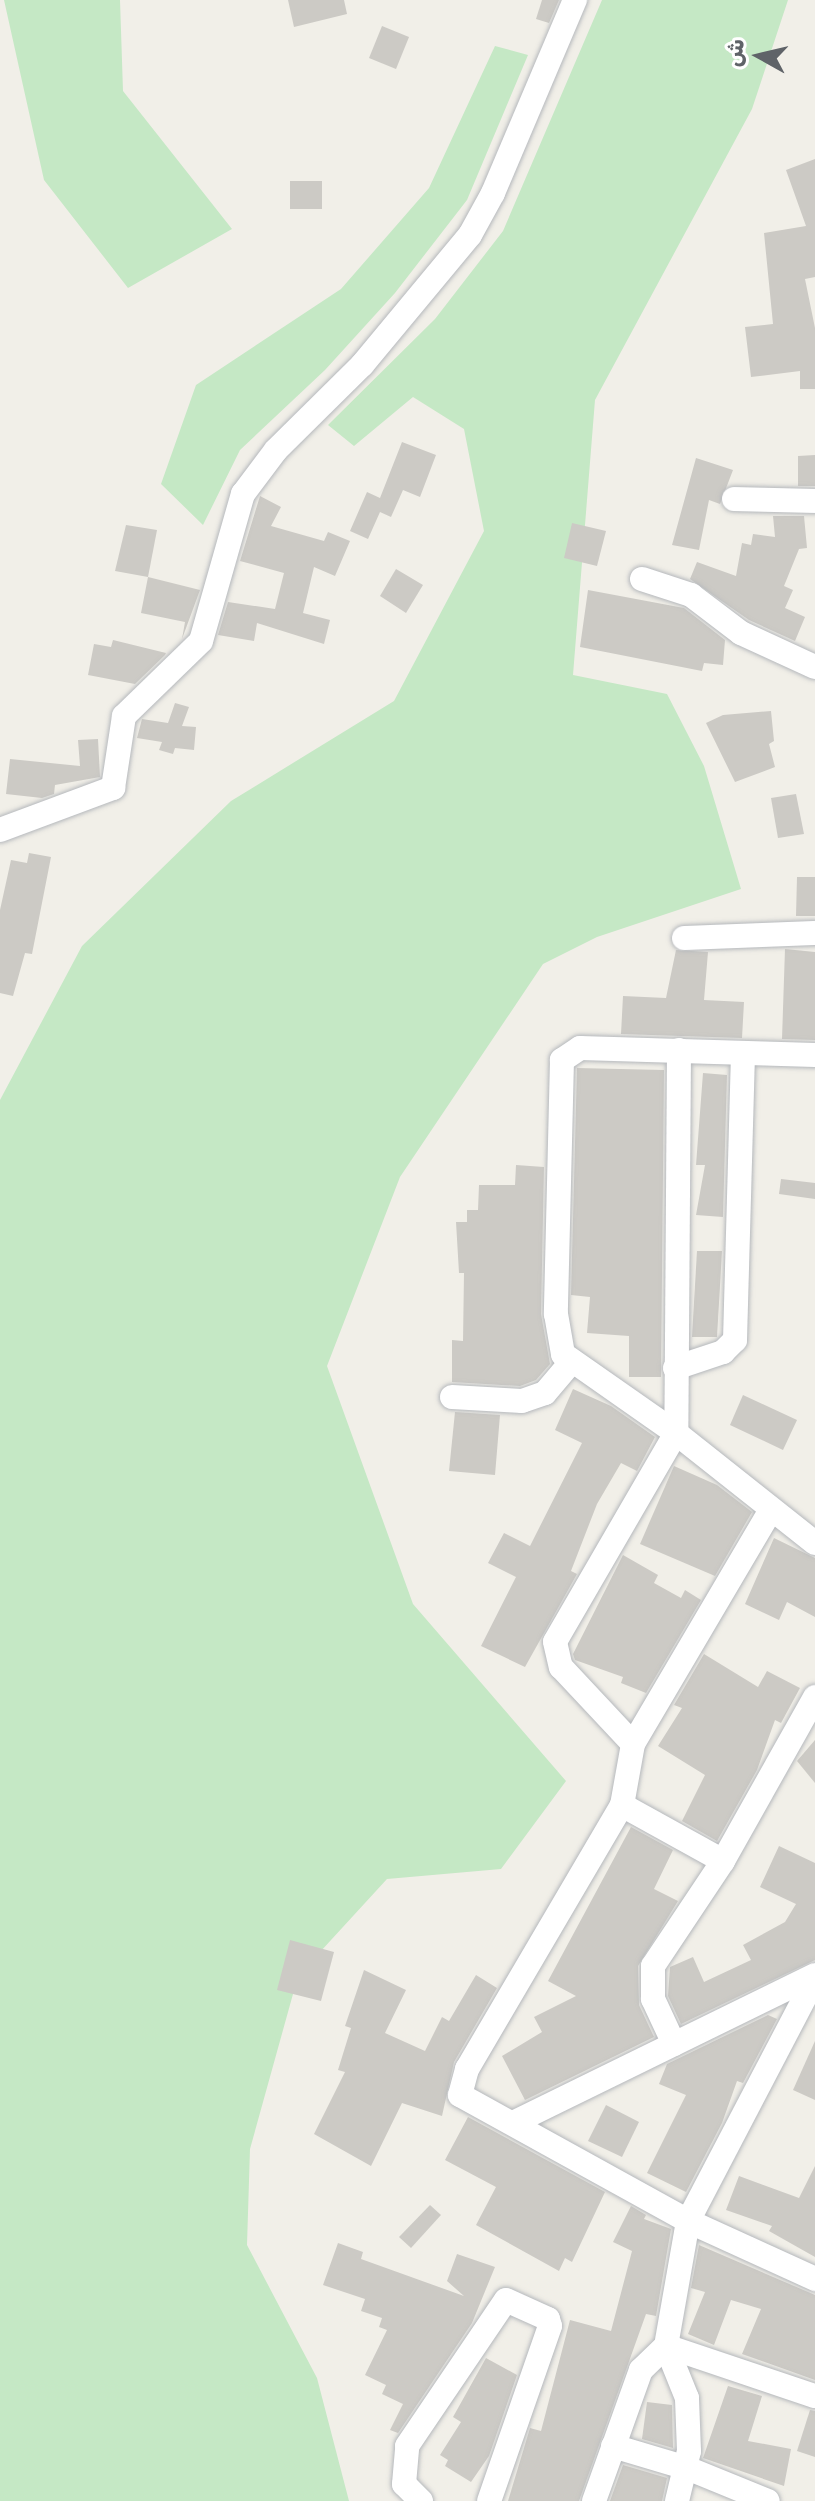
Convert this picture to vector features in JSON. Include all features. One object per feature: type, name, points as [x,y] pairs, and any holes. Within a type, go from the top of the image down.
[{"type":"street","points":[[0,830],[113,788],[124,716],[201,641],[243,494],[257,471],[362,365],[470,235],[493,193],[575,0]]},
{"type":"street","points":[[734,499],[815,501]]},
{"type":"street","points":[[642,579],[691,595],[741,633],[815,667]]},
{"type":"street","points":[[684,938],[815,933]]},
{"type":"street","points":[[815,1055],[580,1048],[562,1060],[556,1314],[558,1345],[572,1361],[676,1433],[815,1543]]},
{"type":"street","points":[[633,1744],[561,1667],[555,1642],[676,1433],[679,1050]]},
{"type":"street","points":[[675,1368],[723,1352],[735,1340],[743,1053]]},
{"type":"street","points":[[452,1397],[522,1401],[545,1393],[572,1361]]},
{"type":"street","points":[[771,1510],[633,1744],[622,1805],[460,2085],[460,2095],[471,2104],[515,2122],[688,2221],[815,2279]]},
{"type":"street","points":[[674,2044],[653,1999],[653,1966],[723,1861],[815,1697]]},
{"type":"street","points":[[622,1805],[723,1861]]},
{"type":"street","points":[[515,2122],[815,1977]]},
{"type":"street","points":[[677,2501],[687,2468],[687,2398],[666,2346],[688,2221],[815,1977]]},
{"type":"street","points":[[421,2501],[404,2484],[407,2446],[506,2300],[542,2315],[550,2326],[489,2501]]},
{"type":"street","points":[[666,2346],[815,2396]]},
{"type":"street","points":[[594,2501],[641,2370],[666,2346]]},
{"type":"street","points":[[613,2446],[687,2468],[768,2501]]},
{"type":"green space","points":[[4,0],[120,0],[123,91],[232,229],[128,288],[44,180]]},
{"type":"green space","points":[[602,0],[788,0],[752,109],[595,400],[573,675],[667,694],[704,766],[741,889],[597,937],[543,964],[400,1177],[327,1366],[413,1604],[566,1781],[501,1869],[387,1879],[298,1976],[250,2149],[247,2245],[317,2378],[349,2501],[0,2501],[0,1100],[82,946],[231,801],[394,701],[484,531],[464,429],[413,397],[354,446],[328,425],[435,319],[503,231]]},
{"type":"green space","points":[[495,46],[528,55],[467,200],[395,293],[325,370],[240,450],[203,525],[161,484],[196,385],[341,289],[429,188]]},
{"type":"building","points":[[288,0],[344,0],[347,14],[294,27]]},
{"type":"building","points":[[542,0],[559,0],[549,23],[536,19]]},
{"type":"building","points":[[382,26],[409,37],[396,69],[369,58]]},
{"type":"building","points":[[815,159],[815,277],[805,279],[815,328],[815,389],[800,389],[800,371],[751,377],[745,327],[773,324],[764,233],[806,226],[786,170]]},
{"type":"building","points":[[290,181],[322,181],[322,209],[290,209]]},
{"type":"building","points":[[402,442],[436,455],[420,497],[403,490],[391,517],[380,512],[368,539],[350,531],[367,492],[380,498]]},
{"type":"building","points":[[815,455],[815,486],[798,486],[798,456]]},
{"type":"building","points":[[696,458],[733,470],[720,504],[709,500],[699,550],[672,545]]},
{"type":"building","points":[[260,496],[281,507],[271,526],[324,541],[328,532],[350,541],[335,576],[314,567],[303,613],[330,620],[324,644],[257,623],[254,641],[218,635],[228,602],[275,609],[284,573],[240,561]]},
{"type":"building","points":[[773,516],[804,516],[807,548],[799,549],[784,586],[793,590],[785,608],[805,617],[795,641],[749,620],[690,579],[697,562],[736,576],[742,543],[751,545],[753,534],[775,537]]},
{"type":"building","points":[[572,523],[606,531],[597,566],[564,558]]},
{"type":"building","points":[[126,525],[157,530],[148,577],[115,571]]},
{"type":"building","points":[[396,569],[423,585],[406,613],[380,596]]},
{"type":"building","points":[[148,577],[200,590],[182,639],[185,622],[141,613]]},
{"type":"building","points":[[588,590],[684,608],[725,640],[723,665],[704,663],[702,671],[580,647]]},
{"type":"building","points":[[113,640],[166,653],[135,684],[88,675],[94,644],[111,647]]},
{"type":"building","points":[[175,703],[189,707],[182,726],[196,727],[194,750],[175,748],[173,754],[159,750],[162,742],[137,738],[142,719],[168,723]]},
{"type":"building","points":[[771,711],[774,741],[769,744],[775,767],[735,782],[706,723],[723,715]]},
{"type":"building","points":[[98,739],[100,777],[55,785],[54,794],[42,798],[6,794],[10,759],[80,766],[78,740]]},
{"type":"building","points":[[796,794],[804,834],[778,838],[771,798]]},
{"type":"building","points":[[29,853],[51,857],[32,954],[25,953],[13,996],[0,993],[0,910],[11,860],[27,863]]},
{"type":"building","points":[[797,877],[815,877],[815,916],[796,916]]},
{"type":"building","points":[[785,949],[815,952],[815,1040],[782,1039]]},
{"type":"building","points":[[676,950],[708,952],[704,1000],[744,1002],[742,1038],[621,1034],[623,996],[666,998]]},
{"type":"building","points":[[577,1068],[664,1070],[661,1377],[629,1377],[629,1336],[587,1333],[590,1297],[571,1295]]},
{"type":"building","points":[[703,1073],[727,1075],[723,1217],[696,1215],[705,1165],[696,1165]]},
{"type":"building","points":[[516,1165],[544,1167],[541,1314],[550,1364],[536,1380],[520,1386],[452,1382],[452,1340],[463,1341],[464,1273],[459,1273],[456,1222],[467,1222],[467,1210],[478,1210],[479,1185],[515,1185]]},
{"type":"building","points":[[781,1179],[815,1183],[815,1199],[779,1194]]},
{"type":"building","points":[[697,1251],[722,1251],[717,1337],[692,1337]]},
{"type":"building","points":[[573,1389],[611,1406],[655,1437],[637,1471],[621,1463],[597,1504],[571,1571],[577,1574],[525,1667],[481,1646],[516,1577],[488,1563],[504,1533],[530,1546],[582,1443],[555,1430]]},
{"type":"building","points":[[743,1395],[797,1420],[783,1450],[730,1425]]},
{"type":"building","points":[[455,1412],[500,1415],[495,1475],[449,1471]]},
{"type":"building","points":[[674,1466],[717,1485],[752,1512],[715,1576],[640,1544]]},
{"type":"building","points":[[774,1538],[815,1558],[815,1617],[787,1602],[779,1620],[745,1604]]},
{"type":"building","points":[[623,1555],[658,1575],[654,1583],[681,1598],[685,1590],[701,1600],[646,1693],[621,1683],[623,1677],[575,1660],[573,1654]]},
{"type":"building","points":[[704,1654],[758,1687],[767,1671],[800,1688],[781,1723],[775,1720],[757,1770],[717,1841],[682,1821],[705,1775],[658,1746],[682,1708],[674,1705]]},
{"type":"building","points":[[815,1740],[815,1783],[797,1761]]},
{"type":"building","points":[[631,1827],[673,1850],[654,1889],[678,1901],[638,1966],[639,2005],[654,2037],[525,2100],[502,2056],[542,2032],[534,2017],[576,1996],[548,1981]]},
{"type":"building","points":[[779,1846],[815,1863],[815,1960],[681,2024],[668,1996],[670,1967],[693,1957],[704,1982],[751,1960],[743,1945],[785,1922],[796,1904],[760,1887]]},
{"type":"building","points":[[290,1940],[334,1952],[321,2001],[277,1990]]},
{"type":"building","points":[[364,1970],[406,1990],[385,2033],[425,2051],[442,2017],[449,2021],[476,1975],[497,1988],[454,2062],[442,2116],[402,2103],[371,2166],[314,2134],[345,2072],[338,2070],[351,2028],[345,2026]]},
{"type":"building","points":[[768,2015],[777,2019],[743,2083],[737,2081],[722,2123],[686,2192],[647,2173],[686,2095],[659,2084],[667,2064]]},
{"type":"building","points":[[815,2041],[815,2100],[793,2090]]},
{"type":"building","points":[[606,2105],[639,2122],[622,2157],[588,2141]]},
{"type":"building","points":[[468,2117],[605,2192],[572,2262],[565,2258],[559,2271],[476,2225],[496,2187],[445,2160]]},
{"type":"building","points":[[815,2166],[815,2257],[769,2231],[772,2226],[726,2210],[739,2176],[799,2198]]},
{"type":"building","points":[[430,2205],[441,2215],[411,2248],[399,2237]]},
{"type":"building","points":[[631,2206],[646,2215],[644,2219],[671,2229],[656,2316],[646,2314],[579,2501],[508,2501],[530,2428],[541,2431],[570,2320],[611,2331],[632,2251],[613,2242]]},
{"type":"building","points":[[338,2243],[363,2252],[361,2259],[464,2296],[447,2281],[457,2254],[495,2267],[472,2323],[398,2433],[390,2430],[403,2404],[382,2394],[386,2385],[365,2375],[387,2330],[379,2327],[382,2318],[361,2311],[365,2299],[323,2285]]},
{"type":"building","points":[[699,2245],[815,2295],[815,2380],[742,2354],[761,2309],[731,2300],[714,2345],[688,2334],[705,2292],[691,2288]]},
{"type":"building","points":[[486,2358],[517,2375],[489,2456],[471,2482],[445,2466],[448,2460],[440,2455],[461,2422],[453,2417]]},
{"type":"building","points":[[728,2386],[762,2396],[748,2441],[791,2449],[784,2486],[703,2458]]},
{"type":"building","points":[[647,2402],[672,2405],[673,2448],[642,2439]]},
{"type":"building","points":[[810,2410],[815,2411],[815,2457],[797,2451]]},
{"type":"building","points":[[623,2465],[667,2478],[662,2501],[610,2501]]}]
